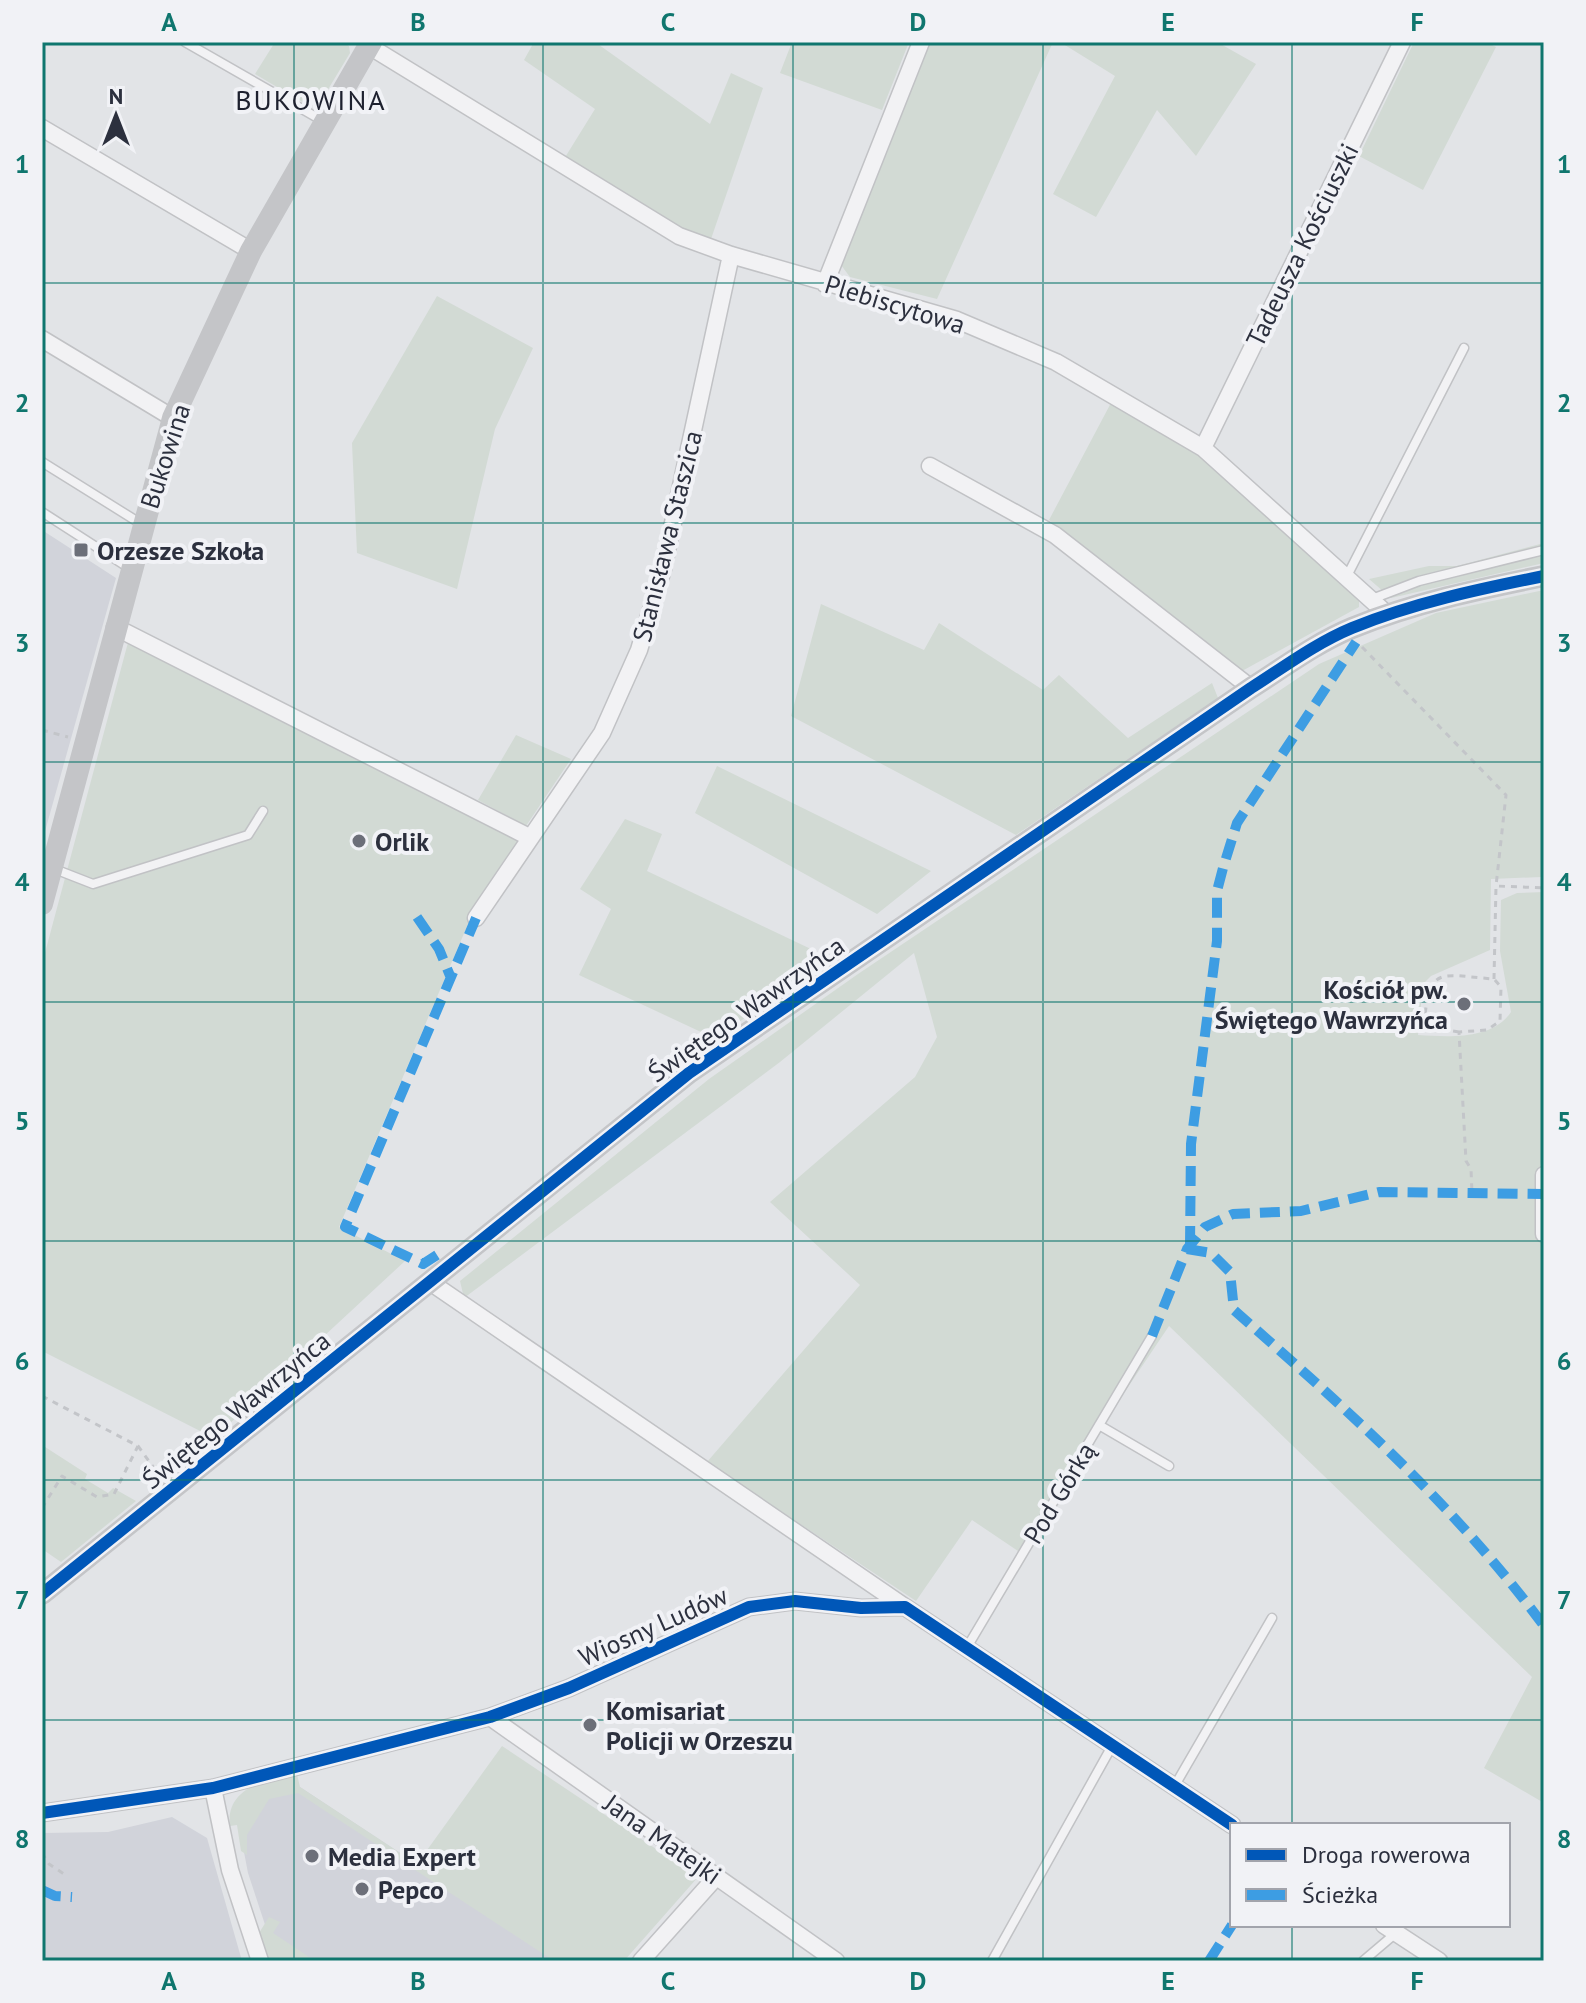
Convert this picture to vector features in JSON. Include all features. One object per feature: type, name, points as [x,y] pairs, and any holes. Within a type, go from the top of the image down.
[{"type":"street","points":[[825,284],[921,42]]},
{"type":"street","name":"Tadeusza Kościuszki","points":[[1203,448],[1402,42]]},
{"type":"street","name":"Bukowina","points":[[42,904],[173,418],[251,251],[367,43]]},
{"type":"street","name":"Plebiscytowa","points":[[367,43],[679,236],[825,284],[957,320],[1056,362],[1203,448],[1380,607]]},
{"type":"street","points":[[42,128],[251,251]]},
{"type":"street","name":"Stanisława Staszica","points":[[476,918],[602,733],[639,650],[663,569],[731,255]]},
{"type":"street","points":[[42,339],[173,418]]},
{"type":"street","points":[[930,466],[1055,535],[1251,688]]},
{"type":"street","name":"Świętego Wawrzyńca","points":[[42,1594],[689,1073],[1251,688],[1380,607],[1544,576]]},
{"type":"street","points":[[115,627],[529,837]]},
{"type":"street","points":[[1544,1175],[1544,1234]]},
{"type":"street","points":[[430,1282],[966,1650],[1230,1824]]},
{"type":"street","name":"Wiosny Ludów","points":[[42,1813],[213,1788],[490,1717],[569,1688],[749,1607],[795,1601],[861,1608],[905,1607]]},
{"type":"street","name":"Jana Matejki","points":[[490,1717],[836,1961]]},
{"type":"street","points":[[213,1788],[230,1870],[260,1961]]},
{"type":"street","points":[[641,1961],[717,1876]]},
{"type":"street","points":[[1390,1929],[1439,1961]]},
{"type":"lane","points":[[185,42],[325,123]]},
{"type":"lane","points":[[1347,576],[1464,348]]},
{"type":"lane","points":[[42,462],[143,526]]},
{"type":"lane","points":[[42,512],[131,570]]},
{"type":"lane","points":[[1380,607],[1419,581],[1544,550]]},
{"type":"lane","points":[[51,868],[93,884],[248,835],[263,811]]},
{"type":"lane","name":"Pod Górką","points":[[966,1650],[1152,1336]]},
{"type":"lane","points":[[1099,1425],[1169,1466]]},
{"type":"lane","points":[[1174,1787],[1272,1618]]},
{"type":"lane","points":[[992,1961],[1112,1746]]},
{"type":"lane","points":[[1363,1961],[1390,1929]]},
{"type":"path","points":[[1356,642],[1506,795],[1496,886],[1494,979],[1501,987],[1500,1021],[1487,1030],[1459,1032],[1424,1026],[1427,990],[1432,981],[1445,976],[1494,979]]},
{"type":"path","points":[[42,730],[71,738]]},
{"type":"path","points":[[1496,886],[1544,888]]},
{"type":"path","points":[[1459,1032],[1466,1161],[1471,1169],[1472,1193]]},
{"type":"path","points":[[42,1396],[138,1446],[171,1491]]},
{"type":"path","points":[[42,1508],[62,1476],[97,1497],[114,1494],[138,1446]]},
{"type":"path","points":[[42,1853],[49,1864],[64,1874]]},
{"type":"shaded area","points":[[275,42],[343,42],[349,46],[350,53],[318,106],[309,106],[255,74]]},
{"type":"shaded area","points":[[534,42],[595,42],[710,124],[731,73],[763,88],[711,239],[672,225],[564,159],[595,109],[524,60]]},
{"type":"shaded area","points":[[792,42],[909,42],[882,110],[780,73]]},
{"type":"shaded area","points":[[926,42],[1053,42],[937,299],[850,277],[841,265]]},
{"type":"shaded area","points":[[1060,42],[1217,42],[1256,64],[1196,156],[1157,110],[1096,217],[1053,194],[1115,76]]},
{"type":"shaded area","points":[[1414,42],[1486,42],[1496,47],[1423,190],[1359,156]]},
{"type":"shaded area","points":[[437,296],[533,348],[495,429],[457,589],[357,553],[352,443]]},
{"type":"shaded area","points":[[1112,401],[1198,454],[1359,596],[1359,607],[1242,671],[1049,520]]},
{"type":"shaded area","points":[[42,530],[116,578],[42,842]]},
{"type":"shaded area","points":[[1544,543],[1544,563],[1391,598],[1369,579],[1429,566],[1457,566]]},
{"type":"shaded area","points":[[1544,590],[1541,877],[1491,879],[1490,950],[1431,976],[1423,984],[1418,1035],[1456,1036],[1482,1032],[1493,1028],[1511,1012],[1500,951],[1501,900],[1517,893],[1544,892],[1544,1145],[1538,1179],[1544,1246],[1544,1803],[1484,1768],[1532,1677],[1169,1326],[1018,1551],[972,1520],[916,1601],[707,1462],[860,1285],[770,1202],[915,1077],[937,1037],[914,953],[780,1062],[464,1298],[460,1281],[709,1079],[858,974],[1319,664],[1436,613]]},
{"type":"shaded area","points":[[821,604],[924,650],[939,623],[1043,690],[1059,675],[1128,738],[1212,683],[1218,698],[1016,835],[791,716]]},
{"type":"shaded area","points":[[130,635],[529,837],[471,917],[339,1227],[405,1261],[214,1438],[42,1351],[42,964]]},
{"type":"shaded area","points":[[516,735],[571,759],[526,826],[478,800]]},
{"type":"shaded area","points":[[717,766],[931,871],[877,914],[695,813]]},
{"type":"shaded area","points":[[625,819],[662,834],[647,871],[813,950],[821,962],[716,1039],[579,975],[611,909],[580,889]]},
{"type":"shaded area","points":[[42,1445],[87,1474],[85,1479],[108,1493],[113,1488],[136,1501],[61,1562],[42,1549]]},
{"type":"shaded area","points":[[502,1746],[698,1877],[624,1961],[554,1961],[298,1793],[269,1799],[247,1835],[247,1855],[241,1851],[237,1825],[230,1826],[230,1813],[241,1794],[261,1782],[296,1770],[300,1787],[417,1864]]},
{"type":"shaded area","points":[[300,1787],[564,1961],[277,1961],[248,1873],[240,1831],[259,1796]]},
{"type":"shaded area","points":[[172,1817],[207,1838],[242,1961],[42,1961],[42,1833],[108,1832]]},
{"type":"shaded area","points":[[269,1917],[280,1922],[273,1933],[315,1961],[269,1961],[259,1933]]},
{"type":"marked path","points":[[1190,1246],[1191,1144],[1217,941],[1217,891],[1223,868],[1237,823],[1356,642]]},
{"type":"marked path","points":[[417,917],[439,949],[451,978]]},
{"type":"marked path","points":[[437,1255],[423,1264],[345,1227],[476,918]]},
{"type":"marked path","points":[[1152,1336],[1187,1249],[1205,1227],[1233,1214],[1301,1211],[1379,1192],[1543,1194]]},
{"type":"marked path","points":[[1187,1249],[1211,1253],[1230,1272],[1234,1310],[1358,1421],[1437,1499],[1544,1626]]},
{"type":"marked path","points":[[42,1890],[55,1896],[72,1897]]},
{"type":"marked path","points":[[1209,1961],[1231,1927]]},
{"type":"cycle path","points":[[42,1594],[689,1073],[1251,688],[1326,641],[1375,619],[1446,598],[1544,576]]},
{"type":"cycle path","points":[[42,1813],[213,1788],[490,1717],[569,1688],[749,1607],[795,1601],[861,1608],[905,1607],[1230,1824]]},
{"type":"place","name":"Orzesze Szkoła","points":[[81,550]]},
{"type":"place","name":"Orlik","points":[[359,841]]},
{"type":"place","name":"Kościół pw. Świętego Wawrzyńca","points":[[1464,1004]]},
{"type":"place","name":"Komisariat Policji w Orzeszu","points":[[590,1725]]},
{"type":"place","name":"Media Expert","points":[[312,1856]]},
{"type":"place","name":"Pepco","points":[[362,1889]]},
{"type":"district","name":"BUKOWINA","points":[[311,99]]}]
